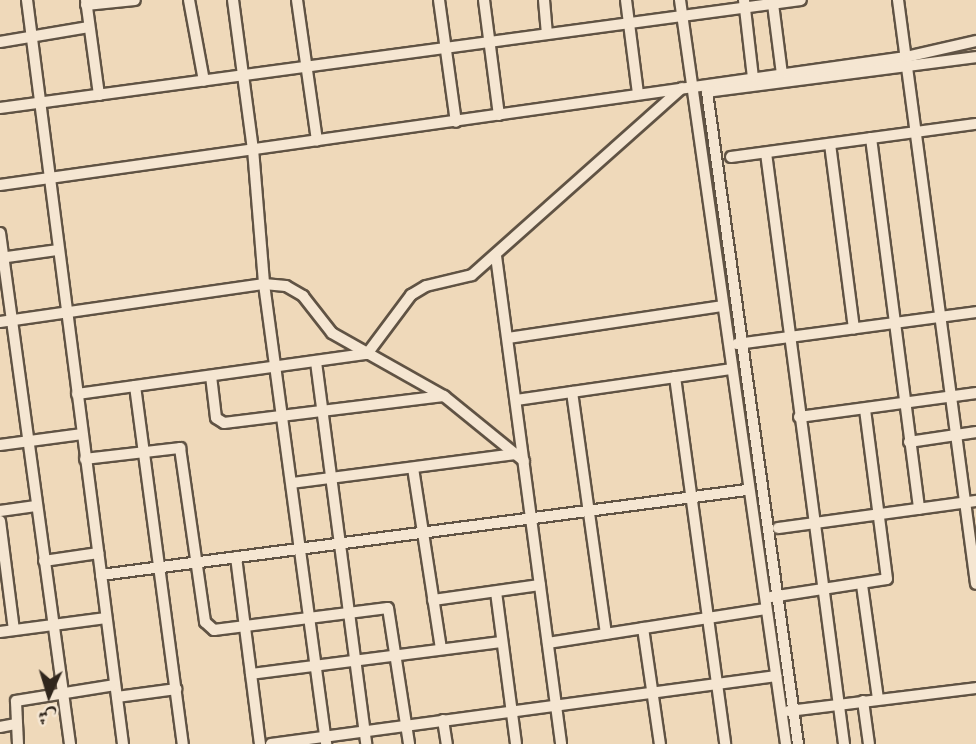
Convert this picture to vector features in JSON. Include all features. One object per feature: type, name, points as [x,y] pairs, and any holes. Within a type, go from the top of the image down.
[{"type":"street","points":[[27,0],[123,744]]},
{"type":"street","points":[[99,95],[86,3],[135,0]]},
{"type":"street","points":[[190,0],[204,81]]},
{"type":"street","points":[[233,0],[253,149],[264,284],[325,740]]},
{"type":"street","points":[[297,0],[317,141]]},
{"type":"street","points":[[439,0],[456,122]]},
{"type":"street","points":[[484,0],[499,115]]},
{"type":"street","points":[[544,0],[547,34]]},
{"type":"street","points":[[626,0],[638,94]]},
{"type":"street","points":[[680,0],[687,87],[786,744],[780,744]]},
{"type":"street","points":[[0,108],[682,16],[745,4],[801,0]]},
{"type":"street","points":[[898,0],[956,435],[971,502],[976,584]]},
{"type":"street","points":[[745,4],[753,78]]},
{"type":"street","points":[[773,4],[782,74]]},
{"type":"street","points":[[0,42],[89,27]]},
{"type":"street","points":[[798,744],[707,92],[906,62],[976,41]]},
{"type":"street","points":[[0,185],[782,74],[976,57]]},
{"type":"street","points":[[77,394],[367,354],[418,289],[467,278],[496,256],[687,87]]},
{"type":"street","points":[[731,157],[976,124]]},
{"type":"street","points":[[871,138],[902,404],[919,509]]},
{"type":"street","points":[[830,144],[854,328]]},
{"type":"street","points":[[766,153],[844,744]]},
{"type":"street","points":[[0,233],[70,744]]},
{"type":"street","points":[[2,258],[58,250]]},
{"type":"street","points":[[496,256],[516,400],[520,458],[531,519],[561,744]]},
{"type":"street","points":[[0,322],[264,284],[291,287],[332,333],[444,396],[520,458]]},
{"type":"street","points":[[508,338],[722,306]]},
{"type":"street","points":[[727,345],[976,312]]},
{"type":"street","points":[[316,362],[366,744]]},
{"type":"street","points":[[516,400],[731,369]]},
{"type":"street","points":[[211,376],[219,421],[444,396]]},
{"type":"street","points":[[675,377],[725,744]]},
{"type":"street","points":[[135,386],[183,744]]},
{"type":"street","points":[[572,392],[606,634]]},
{"type":"street","points":[[799,417],[976,393]]},
{"type":"street","points":[[548,643],[708,618],[765,603],[777,596],[862,585],[887,579],[865,409]]},
{"type":"street","points":[[909,442],[976,432]]},
{"type":"street","points":[[0,445],[82,434]]},
{"type":"street","points":[[85,458],[182,451],[208,627],[245,626],[388,608],[409,744]]},
{"type":"street","points":[[292,483],[520,458]]},
{"type":"street","points":[[413,468],[441,649]]},
{"type":"street","points":[[101,575],[747,490]]},
{"type":"street","points":[[778,528],[971,502]]},
{"type":"street","points":[[0,511],[36,506]]},
{"type":"street","points":[[0,521],[14,630]]},
{"type":"street","points":[[44,561],[98,553]]},
{"type":"street","points":[[236,557],[260,744]]},
{"type":"street","points":[[433,600],[540,585]]},
{"type":"street","points":[[862,585],[878,699]]},
{"type":"street","points":[[496,592],[516,744]]},
{"type":"street","points":[[0,632],[106,618]]},
{"type":"street","points":[[643,628],[660,744]]},
{"type":"street","points":[[251,674],[502,642]]},
{"type":"street","points":[[271,744],[325,740],[406,725],[776,677]]},
{"type":"street","points":[[18,744],[16,701],[115,685]]},
{"type":"street","points":[[781,712],[976,688]]},
{"type":"street","points":[[117,697],[176,689]]},
{"type":"street","points":[[863,701],[869,744]]},
{"type":"street","points":[[443,720],[447,744]]},
{"type":"street","points":[[0,727],[15,724]]}]
